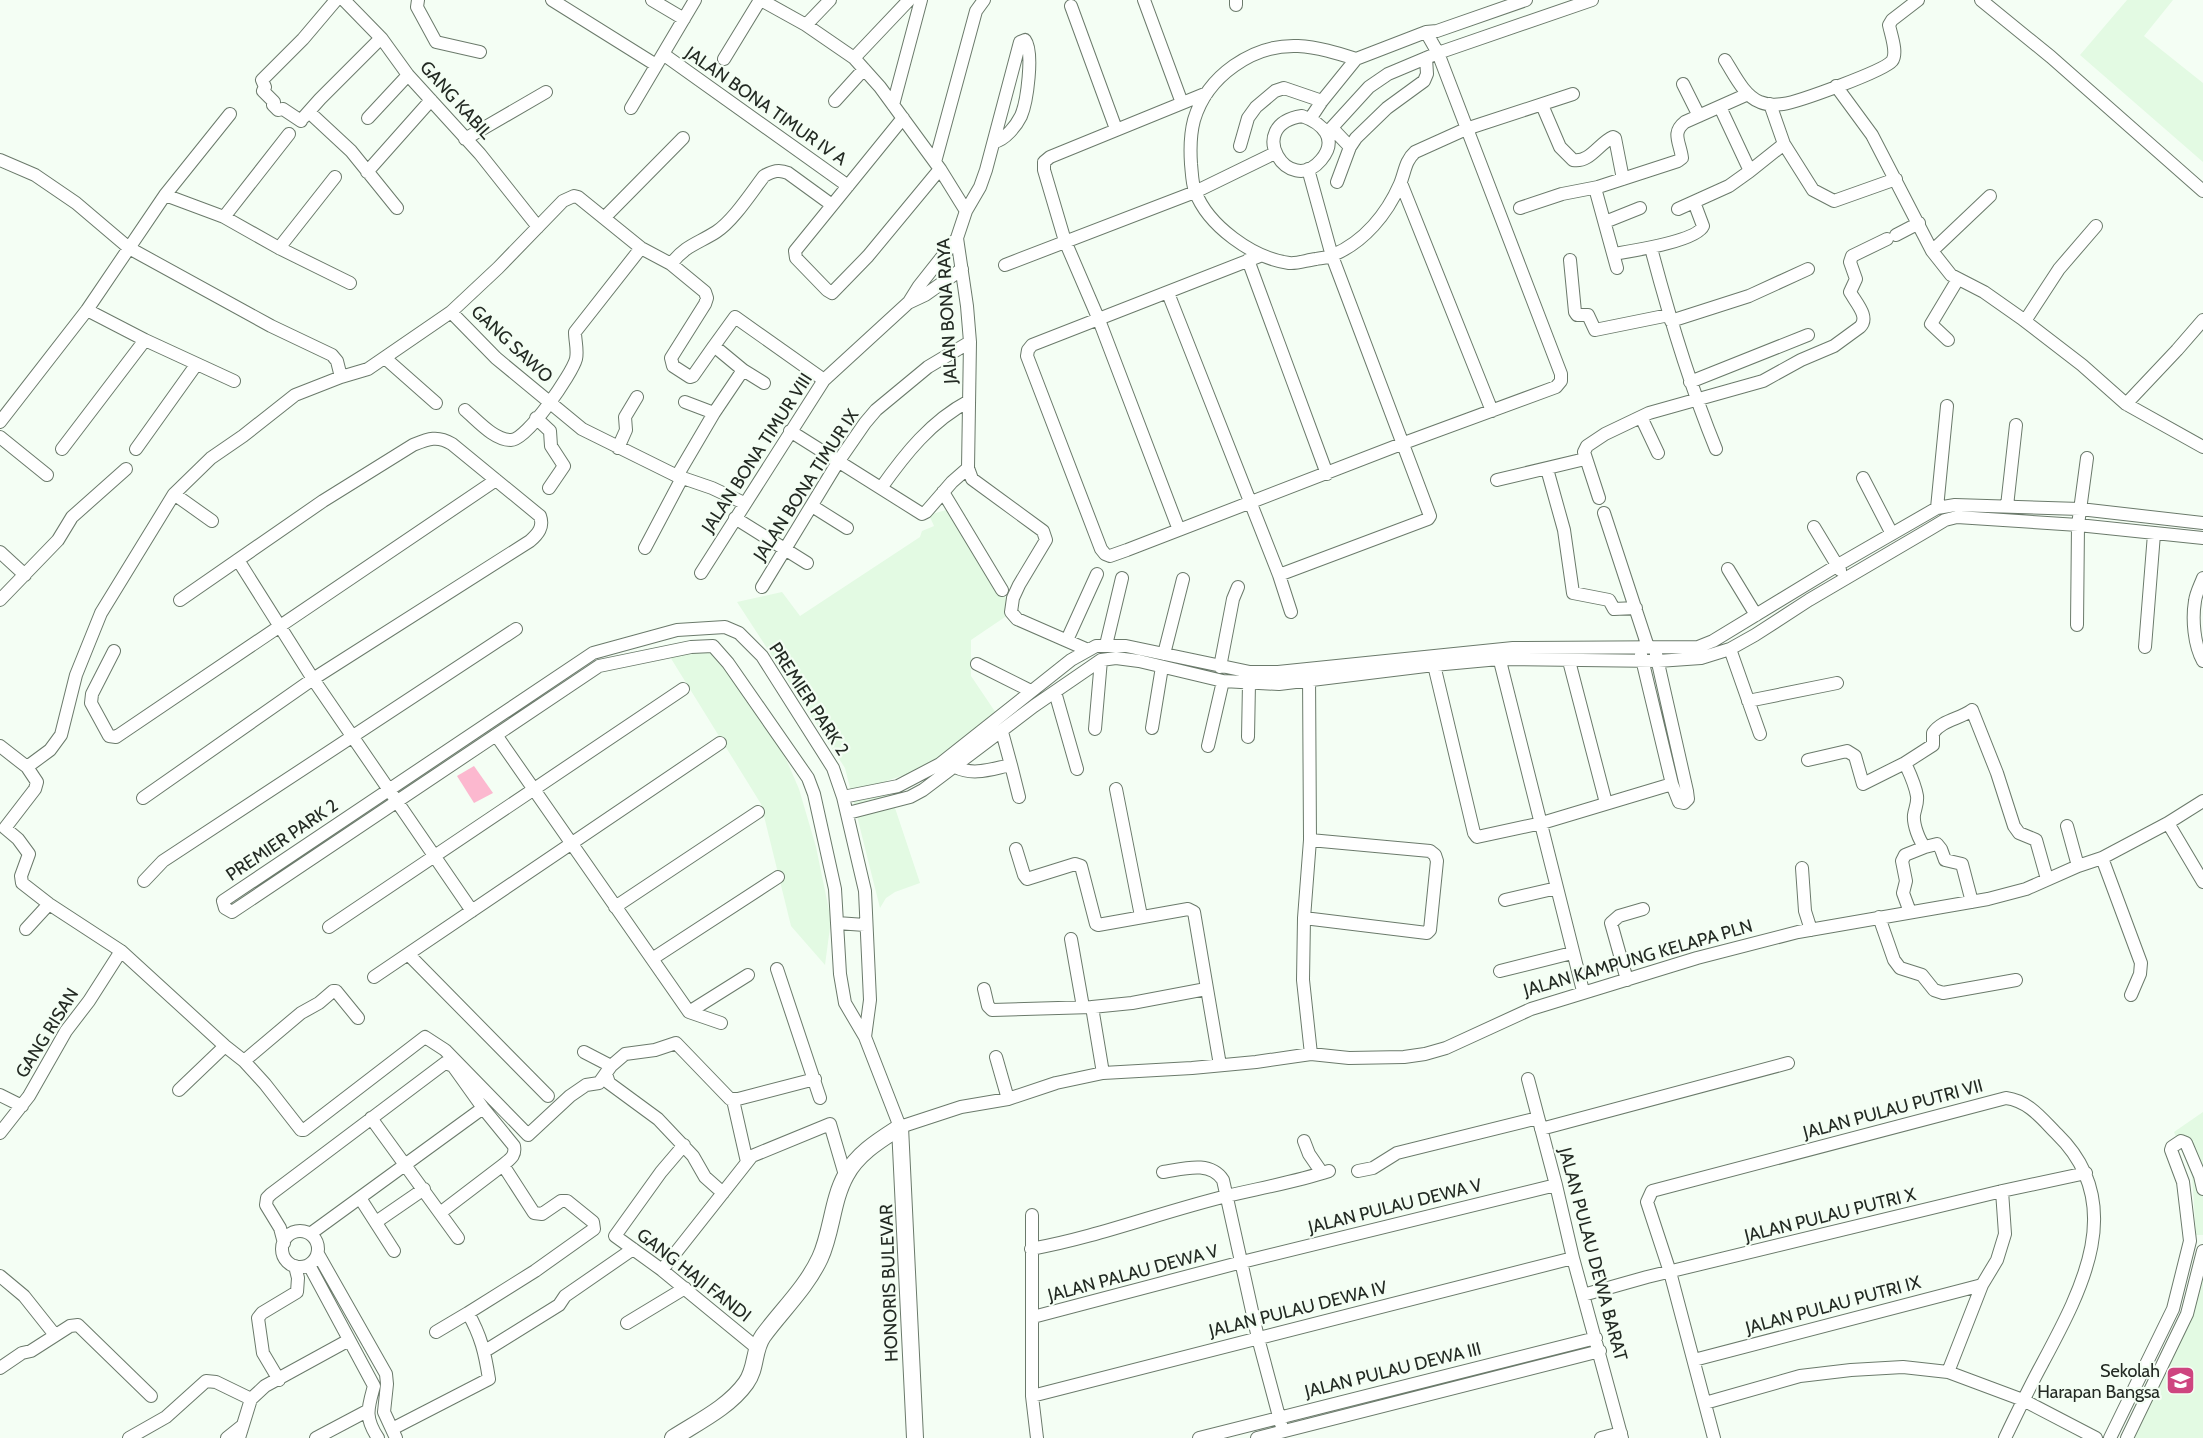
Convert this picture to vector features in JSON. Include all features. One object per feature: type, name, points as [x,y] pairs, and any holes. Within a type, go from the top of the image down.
[{"type":"street","points":[[336,0],[303,39],[262,80],[265,87],[263,91],[274,102],[273,105],[278,110],[283,109],[299,123],[351,151],[397,208]]},
{"type":"street","name":"GANG KABIL","points":[[344,0],[381,38],[408,75],[465,138],[538,226]]},
{"type":"street","points":[[418,0],[417,7],[436,42],[480,52]]},
{"type":"street","name":"JALAN BONA TIMUR IV A","points":[[552,0],[660,60],[848,186]]},
{"type":"street","points":[[652,0],[684,20]]},
{"type":"street","points":[[631,108],[695,0]]},
{"type":"street","points":[[724,58],[761,0],[806,25],[854,58],[864,69],[937,165],[966,211]]},
{"type":"street","points":[[806,25],[830,0]]},
{"type":"street","points":[[854,58],[909,0]]},
{"type":"street","points":[[893,105],[921,0]]},
{"type":"street","points":[[903,118],[794,254],[829,292],[832,292],[868,256],[937,165],[976,11],[984,0]]},
{"type":"street","points":[[1144,0],[1182,103]]},
{"type":"street","points":[[1310,119],[1322,100],[1356,59],[1425,32],[1437,31],[1526,0]]},
{"type":"street","points":[[1350,147],[1329,130],[1318,122],[1302,116],[1291,117],[1282,123],[1273,142],[1275,153],[1280,161],[1298,170],[1308,169],[1324,156],[1328,145],[1329,130],[1369,87],[1388,74],[1432,56],[1592,0]]},
{"type":"street","points":[[1725,60],[1748,94],[1762,103],[1784,104],[1799,100],[1852,81],[1891,62],[1894,56],[1889,25],[1892,20],[1918,0]]},
{"type":"street","points":[[1981,0],[2051,57],[2203,191]]},
{"type":"street","points":[[1071,6],[1116,129]]},
{"type":"street","points":[[1425,32],[1432,56],[1466,129],[1561,374],[1561,381],[1556,387],[1327,474],[1110,556],[1105,554],[1101,549],[1027,356],[1032,345],[1254,258],[1291,263],[1332,256],[1364,236],[1385,212],[1401,183],[1407,163],[1415,152],[1466,129],[1573,93]]},
{"type":"street","points":[[224,217],[299,123],[381,38]]},
{"type":"street","name":"JALAN BONA RAYA","points":[[968,468],[970,342],[957,238],[966,211],[980,187],[1020,42],[1025,40],[1029,45],[1029,56],[1024,106],[1020,118],[1012,129],[999,141],[994,142]]},
{"type":"street","points":[[1327,474],[1254,258],[1210,215],[1195,192],[1190,144],[1195,118],[1207,93],[1220,76],[1243,59],[1266,50],[1297,45],[1356,59]]},
{"type":"street","points":[[1337,182],[1350,147],[1356,138],[1388,108],[1424,81],[1432,56]]},
{"type":"street","points":[[834,101],[864,69]]},
{"type":"street","points":[[368,118],[408,75]]},
{"type":"street","points":[[1683,84],[1699,116]]},
{"type":"street","points":[[1836,86],[1872,135],[1932,251],[1944,268],[1958,279],[1984,292],[2025,321],[2082,365],[2126,404],[2203,447]]},
{"type":"street","points":[[1240,146],[1248,118],[1256,107],[1275,91],[1284,88],[1322,100]]},
{"type":"street","points":[[465,138],[546,92]]},
{"type":"street","points":[[1179,530],[1099,320],[1065,241],[1044,170],[1044,162],[1116,129],[1207,93]]},
{"type":"street","points":[[1520,208],[1562,194],[1595,188],[1680,160],[1682,155],[1677,130],[1685,122],[1748,94]]},
{"type":"street","points":[[367,171],[431,100]]},
{"type":"street","points":[[1770,104],[1784,144],[1813,190],[1832,201],[1896,179]]},
{"type":"street","points":[[1542,105],[1560,147],[1572,160],[1582,160],[1613,136],[1623,178]]},
{"type":"street","points":[[1720,108],[1750,171]]},
{"type":"street","points":[[0,422],[87,310],[165,195],[230,114]]},
{"type":"street","points":[[605,217],[684,138]]},
{"type":"street","points":[[1678,209],[1729,186],[1784,144]]},
{"type":"street","points":[[1005,265],[1195,192],[1275,153]]},
{"type":"street","points":[[0,160],[43,181],[76,203],[129,248],[271,326],[332,355],[337,361],[341,377]]},
{"type":"street","points":[[1278,575],[1429,518],[1404,443],[1332,256],[1308,169]]},
{"type":"street","points":[[670,264],[682,251],[724,225],[764,176],[770,172],[782,170],[788,173],[832,205]]},
{"type":"street","points":[[279,248],[335,177]]},
{"type":"street","points":[[1401,183],[1492,411]]},
{"type":"street","points":[[1595,188],[1617,268]]},
{"type":"street","points":[[165,195],[224,217],[279,248],[350,283]]},
{"type":"street","points":[[27,767],[50,750],[61,735],[76,675],[100,614],[174,494],[211,458],[295,395],[368,369],[451,312],[563,201],[574,196],[605,217],[642,248],[670,264],[705,292],[707,298],[671,358],[672,363],[690,377],[693,376],[735,317],[824,380]]},
{"type":"street","points":[[1932,251],[1990,196]]},
{"type":"street","points":[[1614,254],[1651,248],[1698,232],[1702,229],[1694,202]]},
{"type":"street","points":[[1605,222],[1640,208]]},
{"type":"street","points":[[1599,498],[1585,459],[1584,452],[1587,446],[1605,434],[1641,417],[1763,381],[1801,360],[1834,346],[1864,323],[1865,317],[1851,292],[1856,279],[1850,262],[1852,256],[1919,223]]},
{"type":"street","points":[[2025,321],[2059,269],[2096,226]]},
{"type":"street","points":[[908,303],[957,238]]},
{"type":"street","points":[[465,410],[498,437],[511,440],[519,437],[549,403],[572,369],[576,357],[575,332],[642,248]]},
{"type":"street","points":[[1651,248],[1690,382],[1716,449]]},
{"type":"street","points":[[1570,260],[1575,312],[1578,315],[1589,316],[1595,330],[1670,318],[1749,296],[1808,269]]},
{"type":"street","name":"JALAN BONA TIMUR VIII","points":[[701,573],[824,380],[908,303],[925,296],[962,269]]},
{"type":"street","points":[[1948,340],[1931,324],[1958,279]]},
{"type":"street","points":[[1168,293],[1291,612]]},
{"type":"street","points":[[87,310],[196,365],[234,381]]},
{"type":"street","name":"GANG SAWO","points":[[451,312],[496,358],[582,429],[680,477],[744,503]]},
{"type":"street","points":[[2126,404],[2203,320]]},
{"type":"street","points":[[1690,382],[1808,335]]},
{"type":"street","points":[[62,449],[145,340]]},
{"type":"street","name":"JALAN BONA TIMUR IX","points":[[762,586],[838,462],[876,410],[927,367],[970,342]]},
{"type":"street","points":[[714,346],[743,370],[764,383]]},
{"type":"street","points":[[385,358],[436,403]]},
{"type":"street","points":[[136,449],[196,365]]},
{"type":"street","points":[[645,548],[714,413],[743,370]]},
{"type":"street","points":[[618,448],[626,430],[625,417],[636,397]]},
{"type":"street","points":[[685,402],[714,413]]},
{"type":"street","points":[[881,488],[907,451],[954,409],[969,402]]},
{"type":"street","points":[[1937,508],[1947,406]]},
{"type":"street","points":[[1641,417],[1658,453]]},
{"type":"street","points":[[536,418],[550,431],[551,446],[564,466],[549,488]]},
{"type":"street","points":[[2007,506],[2016,426]]},
{"type":"street","points":[[790,431],[922,514],[968,468],[972,479],[1046,535],[1046,540],[1013,598],[1011,612],[1017,619],[1088,650]]},
{"type":"street","points":[[0,437],[47,475]]},
{"type":"street","points":[[143,798],[313,680],[536,536],[542,522],[540,516],[452,444],[438,438],[428,438],[323,501],[180,600]]},
{"type":"street","points":[[2077,625],[2078,525],[2087,458]]},
{"type":"street","points":[[1497,480],[1585,459]]},
{"type":"street","points":[[0,600],[58,540],[72,517],[126,469]]},
{"type":"street","points":[[1547,469],[1564,530],[1574,593],[1609,600],[1614,609],[1636,608]]},
{"type":"street","points":[[1863,478],[1892,534]]},
{"type":"street","points":[[114,651],[92,694],[91,703],[110,736],[116,737],[496,480]]},
{"type":"street","points":[[943,492],[1002,590]]},
{"type":"street","points":[[174,494],[212,521]]},
{"type":"street","points":[[1189,666],[1223,681],[1279,684],[1309,675],[1498,654],[1698,647],[1713,641],[1937,508],[1955,505],[2080,509],[2203,523]]},
{"type":"street","points":[[812,506],[847,528]]},
{"type":"street","points":[[1604,513],[1648,647],[1658,661],[1687,791],[1687,802],[1682,804],[1679,802],[1672,783],[1642,661],[1648,647]]},
{"type":"street","points":[[848,813],[910,797],[923,790],[1034,706],[1101,660],[1116,658],[1163,661],[1250,672],[1309,675],[1434,665],[1498,654],[1569,661],[1658,661],[1701,658],[1730,649],[1945,520],[1957,517],[2078,525],[2203,538]]},
{"type":"street","points":[[735,518],[807,563]]},
{"type":"street","points":[[1814,527],[1845,579]]},
{"type":"street","points":[[2145,646],[2154,534]]},
{"type":"street","points":[[0,552],[25,574]]},
{"type":"street","points":[[238,560],[313,680],[472,911]]},
{"type":"street","points":[[1728,569],[1756,615]]},
{"type":"street","points":[[1067,640],[1097,574]]},
{"type":"street","points":[[1106,645],[1122,578]]},
{"type":"street","points":[[2203,578],[2194,601],[2196,642],[2198,653],[2203,661]]},
{"type":"street","points":[[1152,728],[1163,661],[1183,579]]},
{"type":"street","points":[[1220,667],[1233,599],[1238,587]]},
{"type":"street","points":[[713,646],[725,627]]},
{"type":"street","name":"PREMIER PARK 2","points":[[865,1037],[870,1000],[865,891],[843,796],[833,768],[762,656],[739,633],[725,627],[677,630],[593,653],[394,795],[232,912],[225,909],[223,901],[394,795],[496,735],[599,666],[691,646],[713,646],[728,663],[808,778],[814,794],[835,889],[845,1003],[865,1037],[900,1127]]},
{"type":"street","points":[[144,881],[163,861],[516,629]]},
{"type":"street","points":[[843,796],[898,786],[940,764],[1071,660],[1096,646],[1126,646],[1163,661]]},
{"type":"street","points":[[1730,649],[1760,734]]},
{"type":"street","points":[[1498,654],[1583,991]]},
{"type":"street","points":[[1095,729],[1101,660]]},
{"type":"street","points":[[1569,661],[1606,803]]},
{"type":"street","points":[[977,664],[1028,694],[1034,706]]},
{"type":"street","points":[[1434,665],[1475,835],[1479,838],[1542,823],[1672,783]]},
{"type":"street","points":[[1309,675],[1310,840],[1304,918],[1303,980],[1311,1054]]},
{"type":"street","points":[[1208,746],[1223,681]]},
{"type":"street","points":[[1248,737],[1249,683]]},
{"type":"street","points":[[1748,701],[1837,683]]},
{"type":"street","points":[[329,927],[683,689]]},
{"type":"street","points":[[1055,692],[1077,769]]},
{"type":"street","points":[[1808,760],[1840,752],[1851,753],[1857,763],[1863,784],[1905,763],[1933,745],[1933,733],[1942,724],[1963,717],[1972,710],[1997,773],[2014,826],[2019,833],[2036,840],[2047,879]]},
{"type":"street","points":[[1002,732],[1019,797]]},
{"type":"street","points":[[496,735],[689,1012],[721,1023]]},
{"type":"street","points":[[375,977],[720,743]]},
{"type":"street","points":[[0,746],[27,767],[37,785],[5,828],[18,838],[29,854],[21,881],[49,904],[121,951],[244,1061],[265,1084],[298,1129],[304,1130],[423,1038],[428,1038],[444,1050],[528,1135],[533,1133],[570,1096],[586,1085],[599,1083],[608,1070],[625,1054],[655,1050],[678,1043],[727,1098],[733,1100],[814,1079]]},
{"type":"street","points":[[1905,763],[1915,784],[1918,800],[1914,823],[1920,841],[1925,846]]},
{"type":"street","points":[[955,767],[966,772],[977,773],[1011,765]]},
{"type":"street","points":[[1116,789],[1141,916]]},
{"type":"street","name":"JALAN KAMPUNG KELAPA PLN","points":[[673,1438],[718,1409],[747,1383],[756,1364],[757,1348],[762,1337],[790,1303],[818,1262],[826,1245],[845,1175],[863,1153],[900,1127],[961,1107],[1008,1099],[1056,1083],[1103,1073],[1192,1068],[1311,1054],[1349,1058],[1404,1057],[1425,1054],[1461,1042],[1514,1015],[1583,991],[1697,958],[1811,930],[1988,899],[2026,889],[2102,858],[2168,823],[2203,801]]},
{"type":"street","points":[[615,907],[758,812]]},
{"type":"street","points":[[2168,823],[2203,882]]},
{"type":"street","points":[[2067,826],[2078,866]]},
{"type":"street","points":[[1304,918],[1427,933],[1430,930],[1437,861],[1435,855],[1430,851],[1310,840]]},
{"type":"street","points":[[1910,912],[1903,893],[1906,881],[1902,861],[1905,855],[1912,854],[1925,846],[1937,844],[1945,860],[1962,864],[1972,902]]},
{"type":"street","points":[[1016,849],[1027,879],[1075,864],[1081,866],[1096,924],[1188,909],[1194,912],[1220,1065]]},
{"type":"street","points":[[2102,858],[2141,963],[2138,980],[2131,995]]},
{"type":"street","points":[[1802,868],[1805,911],[1811,930]]},
{"type":"street","points":[[652,959],[778,877]]},
{"type":"street","points":[[1505,900],[1557,888]]},
{"type":"street","points":[[26,929],[49,904]]},
{"type":"street","points":[[1627,980],[1611,923],[1619,916],[1643,909]]},
{"type":"street","points":[[1879,917],[1894,960],[1900,968],[1922,975],[1934,990],[1943,993],[2016,980]]},
{"type":"street","points":[[837,923],[865,925]]},
{"type":"street","points":[[1071,939],[1103,1073]]},
{"type":"street","name":"GANG RISAN","points":[[0,1133],[22,1106],[66,1031],[89,1001],[121,951]]},
{"type":"street","points":[[1500,971],[1572,953]]},
{"type":"street","points":[[408,954],[548,1095]]},
{"type":"street","points":[[777,969],[820,1098]]},
{"type":"street","points":[[689,1012],[747,975]]},
{"type":"street","points":[[984,989],[988,1006],[992,1010],[1132,1003],[1206,989]]},
{"type":"street","points":[[244,1061],[301,1013],[319,1003],[333,990],[358,1018]]},
{"type":"street","points":[[179,1090],[225,1046]]},
{"type":"street","points":[[584,1052],[608,1070],[609,1083],[657,1119],[684,1145],[705,1177],[723,1193]]},
{"type":"street","points":[[996,1057],[1008,1099]]},
{"type":"street","points":[[378,1438],[372,1429],[367,1412],[374,1386],[349,1340],[302,1269],[289,1264],[283,1257],[282,1247],[285,1235],[267,1210],[267,1198],[445,1063],[453,1066],[514,1146],[514,1154],[440,1213]]},
{"type":"street","points":[[1358,1171],[1373,1168],[1397,1153],[1540,1124],[1788,1063]]},
{"type":"street","name":"JALAN PULAU DEWA BARAT","points":[[1528,1079],[1556,1185],[1572,1258],[1622,1436]]},
{"type":"street","points":[[0,1095],[22,1106]]},
{"type":"street","name":"JALAN PULAU PUTRI VII","points":[[1714,1438],[1670,1272],[1647,1202],[1652,1191],[2006,1098],[2028,1105],[2072,1149],[2086,1173],[2095,1215],[2090,1259],[2073,1307],[2005,1438]]},
{"type":"street","points":[[733,1100],[747,1162]]},
{"type":"street","points":[[313,1237],[322,1226],[483,1107]]},
{"type":"street","points":[[371,1118],[458,1238]]},
{"type":"street","points":[[662,1270],[747,1162],[758,1153],[830,1124],[845,1175]]},
{"type":"street","name":"HONORIS BULEVAR","points":[[900,1127],[915,1438]]},
{"type":"street","points":[[1031,1249],[1227,1196],[1284,1185],[1326,1172],[1309,1154],[1304,1141]]},
{"type":"street","points":[[2110,1438],[2173,1309],[2190,1241],[2183,1182],[2171,1150],[2181,1141],[2186,1143],[2200,1176],[2203,1190]]},
{"type":"street","name":"GANG HAJI FANDI","points":[[684,1145],[661,1172],[616,1234],[617,1239],[662,1270],[757,1348]]},
{"type":"street","points":[[436,1332],[535,1270],[594,1229],[593,1222],[567,1201],[561,1201],[542,1214],[534,1213],[503,1165]]},
{"type":"street","points":[[1163,1172],[1211,1168],[1218,1172],[1223,1180],[1258,1338],[1283,1435]]},
{"type":"street","name":"JALAN PULAU PUTRI X","points":[[1583,1295],[2002,1191],[2086,1173]]},
{"type":"street","name":"JALAN PULAU DEWA V","points":[[1242,1262],[1556,1185]]},
{"type":"street","points":[[376,1222],[424,1189]]},
{"type":"street","points":[[1948,1372],[1982,1285],[1997,1260],[2005,1234],[2002,1191]]},
{"type":"street","points":[[360,1198],[394,1251]]},
{"type":"street","points":[[1032,1215],[1032,1396],[1037,1438]]},
{"type":"street","points":[[285,1235],[300,1231],[313,1237],[318,1247],[318,1254],[386,1374],[384,1412],[394,1434],[489,1379],[485,1351],[468,1313]]},
{"type":"street","points":[[2190,1241],[2203,1243]]},
{"type":"street","points":[[485,1351],[559,1305],[565,1296],[633,1249]]},
{"type":"street","points":[[2127,1438],[2187,1314],[2203,1251]]},
{"type":"street","points":[[279,1380],[263,1353],[258,1318],[262,1313],[296,1294],[302,1269],[318,1254]]},
{"type":"street","name":"JALAN PULAU DEWA IV","points":[[1032,1396],[1572,1258]]},
{"type":"street","name":"JALAN PALAU DEWA V","points":[[1033,1317],[1242,1262]]},
{"type":"street","points":[[0,1276],[28,1301],[55,1335]]},
{"type":"street","name":"JALAN PULAU PUTRI IX","points":[[1694,1360],[1982,1285]]},
{"type":"street","points":[[627,1323],[685,1288]]},
{"type":"street","points":[[0,1368],[22,1353],[31,1351],[55,1335],[78,1325],[151,1396]]},
{"type":"street","name":"JALAN PULAU DEWA III","points":[[1199,1438],[1596,1338]]},
{"type":"street","points":[[226,1438],[241,1432],[251,1399],[265,1386],[349,1340]]},
{"type":"street","name":"JALAN PULAU DEWA III","points":[[1257,1438],[1283,1435],[1600,1352]]},
{"type":"street","points":[[1706,1402],[1800,1376],[1903,1367],[1948,1372],[2023,1400],[2096,1438]]},
{"type":"street","points":[[129,1438],[166,1417],[206,1381],[216,1382],[251,1399]]},
{"type":"street","points":[[316,1438],[367,1412]]},
{"type":"street","points":[[1601,1438],[1622,1436]]},
{"type":"shaded area","points":[[2127,0],[2173,0],[2144,36],[2203,83],[2203,162],[2080,55]]},
{"type":"shaded area","points":[[946,510],[1006,598],[1005,617],[971,640],[971,676],[996,713],[964,741],[925,768],[886,781],[920,883],[895,892],[886,898],[880,908],[845,768],[737,602],[782,592],[800,616],[920,537],[922,531],[934,526],[929,515]]},
{"type":"shaded area","points":[[667,652],[721,652],[773,729],[799,789],[816,847],[831,920],[825,965],[791,926],[761,804]]},
{"type":"shaded area","points":[[474,766],[493,793],[474,803],[457,776]]},
{"type":"shaded area","points":[[2203,1112],[2203,1235],[2196,1235],[2192,1176],[2174,1132]]},
{"type":"shaded area","name":"Sekolah Harapan Bangsa","points":[[2203,1269],[2203,1438],[2133,1438]]},
{"type":"place","name":"Sekolah Harapan Bangsa","points":[[2181,1381]]}]
